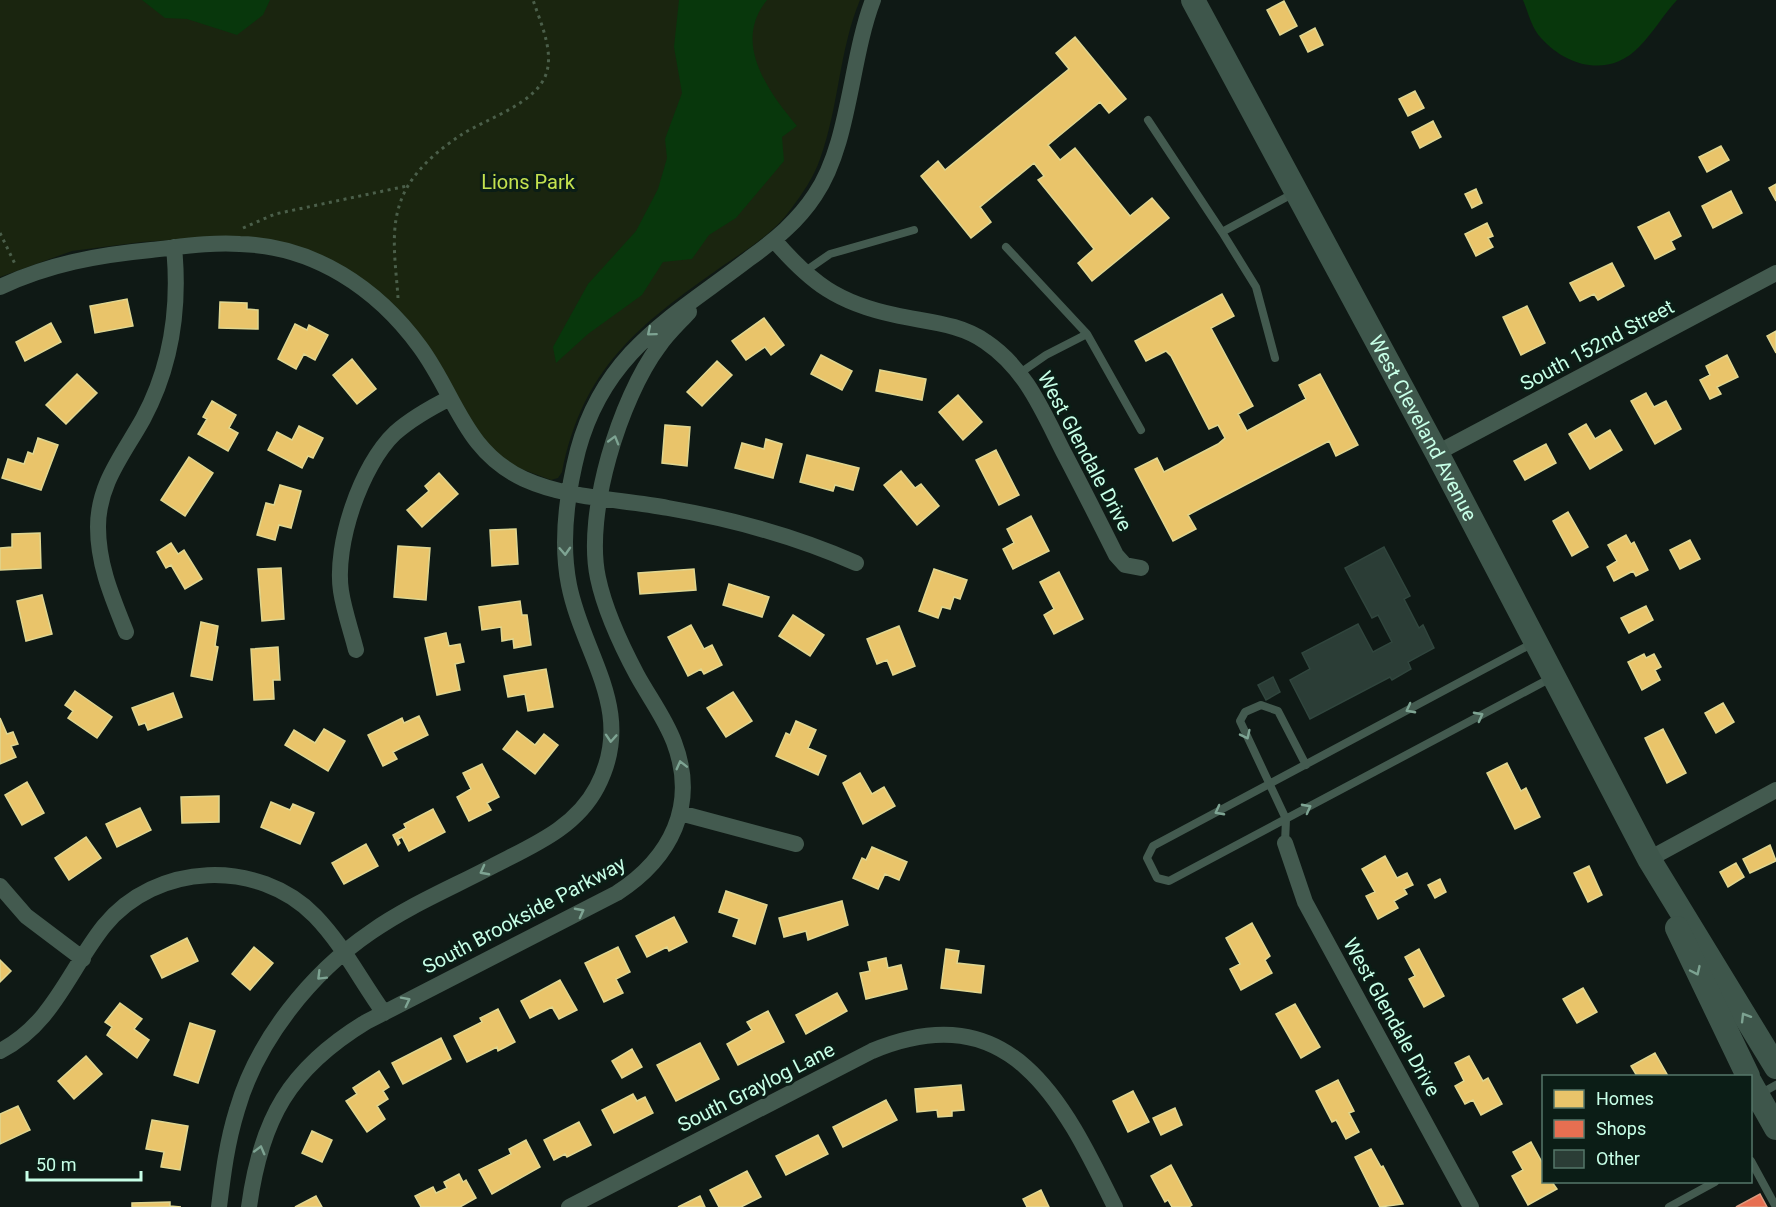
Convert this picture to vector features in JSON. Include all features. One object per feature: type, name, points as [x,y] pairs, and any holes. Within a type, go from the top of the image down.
[{"type":"main road","name":"West Cleveland Avenue","points":[[1193,0],[1437,453],[1649,859],[1776,1067]]},
{"type":"main road","name":"West Cleveland Avenue","points":[[1649,859],[1689,958],[1749,1075]]},
{"type":"main road","name":"West Cleveland Avenue","points":[[1756,1089],[1776,1128]]},
{"type":"street","name":"South Brookside Parkway","points":[[219,1207],[225,1158],[235,1117],[251,1074],[288,1011],[345,953],[388,921],[564,827],[588,801],[598,785],[608,760],[612,738],[611,707],[604,678],[583,632],[569,588],[564,539],[569,493],[588,420],[615,370],[644,338],[774,240],[803,211],[823,181],[836,149],[861,39],[873,0]]},
{"type":"street","name":"West Glendale Drive","points":[[774,240],[803,272],[837,296],[862,307],[951,326],[977,337],[1005,357],[1020,373],[1033,393],[1116,555],[1125,565],[1141,568]]},
{"type":"street","points":[[0,287],[21,277],[95,255],[236,243],[281,248],[337,270],[375,297],[399,321],[428,358],[463,424],[494,462],[524,479],[569,493],[670,508],[752,527],[856,563]]},
{"type":"street","points":[[126,632],[103,573],[98,527],[99,511],[112,467],[142,420],[166,364],[177,295],[174,247]]},
{"type":"street","name":"South 152nd Street","points":[[1437,453],[1776,273]]},
{"type":"street","name":"South Brookside Parkway","points":[[249,1207],[254,1170],[263,1138],[290,1088],[310,1064],[339,1038],[630,884],[660,856],[680,813],[684,782],[674,742],[623,649],[598,578],[596,536],[601,496],[613,441],[636,384],[658,346],[715,285]]},
{"type":"street","points":[[356,650],[340,590],[341,562],[357,496],[373,461],[395,434],[423,412],[450,398]]},
{"type":"street","points":[[1649,859],[1776,790]]},
{"type":"street","points":[[680,813],[796,844]]},
{"type":"street","name":"West Glendale Drive","points":[[1285,843],[1305,902],[1471,1207]]},
{"type":"street","points":[[0,1051],[20,1039],[46,1014],[104,927],[134,899],[172,880],[208,875],[228,875],[260,881],[281,891],[315,916],[345,953],[384,1013]]},
{"type":"street","points":[[0,886],[26,916],[83,958]]},
{"type":"street","name":"South Graylog Lane","points":[[569,1207],[872,1051],[915,1036],[947,1034],[994,1046],[1025,1064],[1038,1076],[1076,1130],[1115,1207]]},
{"type":"lane","points":[[1148,120],[1256,287],[1275,358]]},
{"type":"lane","points":[[1222,232],[1296,192]]},
{"type":"lane","points":[[803,272],[830,254],[914,230]]},
{"type":"lane","points":[[1006,247],[1087,334],[1141,430]]},
{"type":"lane","points":[[1020,373],[1047,355],[1087,334]]},
{"type":"lane","points":[[1535,642],[1153,846],[1147,858],[1157,878],[1170,881],[1554,677]]},
{"type":"lane","points":[[1285,843],[1287,819],[1240,721],[1245,712],[1261,705],[1278,711],[1306,765]]},
{"type":"lane","points":[[1752,1163],[1776,1207]]},
{"type":"lane","points":[[1669,1207],[1713,1183]]},
{"type":"path","points":[[399,321],[394,236],[397,212],[407,186],[421,169],[460,135],[533,95],[543,84],[548,69],[547,50],[533,0]]},
{"type":"path","points":[[236,243],[236,231],[275,214],[407,186]]},
{"type":"path","points":[[0,233],[21,277]]},
{"type":"green space","name":"Lions Park","points":[[0,0],[860,0],[848,39],[826,139],[811,179],[784,218],[768,234],[691,288],[640,330],[619,352],[600,376],[584,404],[571,435],[562,472],[558,478],[551,480],[516,467],[486,445],[359,276],[215,237],[142,242],[72,251],[0,277]]},
{"type":"shaded area","points":[[142,0],[270,0],[263,15],[237,35],[187,19],[165,18]]},
{"type":"shaded area","points":[[679,0],[767,0],[757,16],[753,33],[753,50],[758,66],[775,98],[797,126],[782,137],[784,161],[736,218],[709,235],[692,259],[663,262],[642,295],[588,334],[556,363],[553,347],[588,284],[636,231],[658,189],[667,158],[665,139],[682,93],[674,47]]},
{"type":"shaded area","points":[[1523,0],[1677,0],[1649,36],[1627,57],[1615,63],[1588,65],[1563,56],[1541,38],[1530,20]]},
{"type":"building: Homes","points":[[1284,1],[1297,26],[1280,35],[1267,10]]},
{"type":"building: Homes","points":[[1315,28],[1323,45],[1308,52],[1300,36]]},
{"type":"building: Homes","points":[[1075,37],[1126,99],[1109,113],[1100,102],[1048,145],[1060,160],[1075,148],[1130,216],[1152,198],[1169,218],[1092,281],[1078,263],[1094,249],[1038,180],[1044,176],[1034,163],[980,207],[991,222],[971,238],[921,176],[938,161],[945,170],[1069,69],[1056,53]]},
{"type":"building: Homes","points":[[1415,91],[1424,108],[1408,116],[1399,99]]},
{"type":"building: Homes","points":[[1433,121],[1441,137],[1420,148],[1412,132]]},
{"type":"building: Homes","points":[[1721,146],[1729,160],[1707,172],[1699,157]]},
{"type":"building: Homes","points":[[1776,184],[1776,201],[1769,188]]},
{"type":"building: Homes","points":[[1476,189],[1482,203],[1472,208],[1465,194]]},
{"type":"building: Homes","points":[[1731,191],[1742,213],[1713,228],[1702,206]]},
{"type":"building: Homes","points":[[1669,212],[1681,236],[1671,241],[1675,249],[1655,259],[1638,227]]},
{"type":"building: Homes","points":[[1487,223],[1493,236],[1488,238],[1493,247],[1476,256],[1465,234]]},
{"type":"building: Homes","points":[[1612,263],[1624,286],[1598,300],[1594,294],[1580,301],[1570,283]]},
{"type":"building: Homes","points":[[1222,294],[1234,316],[1211,328],[1253,406],[1238,414],[1247,431],[1306,399],[1299,385],[1320,374],[1358,445],[1336,456],[1329,441],[1188,515],[1196,529],[1173,541],[1135,469],[1157,458],[1164,472],[1218,444],[1225,438],[1218,425],[1209,429],[1171,356],[1166,351],[1146,361],[1135,341]]},
{"type":"building: Homes","points":[[127,299],[133,326],[95,333],[90,306]]},
{"type":"building: Homes","points":[[220,302],[247,303],[247,309],[258,310],[258,329],[219,328]]},
{"type":"building: Homes","points":[[1527,306],[1545,343],[1521,355],[1503,317]]},
{"type":"building: Homes","points":[[764,318],[784,345],[771,355],[765,347],[746,360],[732,341]]},
{"type":"building: Homes","points":[[51,323],[61,342],[25,361],[16,342]]},
{"type":"building: Homes","points":[[295,324],[307,330],[309,325],[328,335],[315,360],[304,354],[296,369],[278,359]]},
{"type":"building: Homes","points":[[1776,331],[1776,353],[1767,336]]},
{"type":"building: Homes","points":[[821,355],[852,371],[842,390],[811,374]]},
{"type":"building: Homes","points":[[1727,355],[1738,377],[1717,387],[1721,394],[1710,399],[1700,380],[1710,375],[1706,366]]},
{"type":"building: Homes","points":[[352,359],[376,389],[357,404],[333,375]]},
{"type":"building: Homes","points":[[717,361],[732,375],[702,406],[687,392]]},
{"type":"building: Homes","points":[[880,370],[926,379],[922,400],[876,391]]},
{"type":"building: Homes","points":[[77,374],[97,393],[66,424],[46,405]]},
{"type":"building: Homes","points":[[1646,393],[1654,407],[1666,401],[1681,429],[1655,444],[1631,401]]},
{"type":"building: Homes","points":[[958,395],[982,422],[963,440],[939,412]]},
{"type":"building: Homes","points":[[212,401],[236,415],[229,428],[238,433],[228,451],[198,434],[207,419],[203,417]]},
{"type":"building: Homes","points":[[1586,424],[1595,439],[1610,430],[1622,450],[1590,469],[1569,434]]},
{"type":"building: Homes","points":[[665,425],[690,427],[687,466],[662,463]]},
{"type":"building: Homes","points":[[299,426],[323,438],[313,458],[308,456],[302,468],[268,450],[277,432],[292,440]]},
{"type":"building: Homes","points":[[38,438],[58,445],[41,490],[2,478],[8,459],[24,464],[28,452],[33,454]]},
{"type":"building: Homes","points":[[766,439],[782,444],[773,478],[735,468],[742,443],[764,449]]},
{"type":"building: Homes","points":[[1546,444],[1556,463],[1525,480],[1514,461]]},
{"type":"building: Homes","points":[[996,450],[1019,495],[999,505],[976,460]]},
{"type":"building: Homes","points":[[807,455],[859,468],[853,490],[835,485],[833,491],[800,482]]},
{"type":"building: Homes","points":[[189,457],[213,473],[185,516],[161,500]]},
{"type":"building: Homes","points":[[901,471],[915,488],[921,484],[939,506],[917,525],[884,485]]},
{"type":"building: Homes","points":[[439,473],[458,494],[422,527],[407,510],[429,491],[425,486]]},
{"type":"building: Homes","points":[[280,485],[301,491],[291,528],[279,525],[275,540],[257,535],[266,503],[274,505]]},
{"type":"building: Homes","points":[[1568,512],[1588,547],[1572,556],[1553,521]]},
{"type":"building: Homes","points":[[1031,516],[1049,551],[1013,569],[1003,549],[1014,543],[1007,529]]},
{"type":"building: Homes","points":[[516,529],[518,564],[492,566],[490,530]]},
{"type":"building: Homes","points":[[40,533],[41,568],[0,570],[0,548],[12,547],[12,534]]},
{"type":"building: Homes","points":[[1626,535],[1631,544],[1634,542],[1648,570],[1636,576],[1633,571],[1614,581],[1607,567],[1617,561],[1608,545]]},
{"type":"building: Homes","points":[[1690,540],[1700,559],[1680,569],[1670,550]]},
{"type":"building: Homes","points":[[171,543],[178,554],[184,550],[202,579],[185,589],[171,565],[166,568],[157,552]]},
{"type":"building: Homes","points":[[398,546],[430,548],[426,600],[394,597]]},
{"type":"building: Homes","points":[[281,568],[284,619],[262,621],[258,569]]},
{"type":"building: Homes","points":[[694,569],[696,590],[640,594],[638,573]]},
{"type":"building: Homes","points":[[934,569],[967,580],[960,599],[954,597],[950,609],[942,607],[938,618],[919,611]]},
{"type":"building: Homes","points":[[1059,572],[1083,619],[1054,634],[1044,615],[1054,609],[1040,582]]},
{"type":"building: Homes","points":[[729,584],[769,597],[762,617],[723,605]]},
{"type":"building: Homes","points":[[42,595],[52,634],[26,641],[17,601]]},
{"type":"building: Homes","points":[[520,601],[522,615],[527,615],[531,645],[514,648],[513,639],[502,641],[501,627],[482,630],[479,607]]},
{"type":"building: Homes","points":[[1646,606],[1653,620],[1629,633],[1621,618]]},
{"type":"building: Homes","points":[[793,615],[824,635],[810,656],[779,636]]},
{"type":"building: Homes","points":[[201,622],[218,626],[215,646],[218,647],[212,680],[191,676]]},
{"type":"building: Homes","points":[[691,625],[704,649],[712,645],[722,665],[704,674],[701,669],[688,676],[668,637]]},
{"type":"building: Homes","points":[[899,626],[915,666],[893,675],[887,660],[877,664],[867,639]]},
{"type":"building: Homes","points":[[446,633],[449,646],[460,644],[464,662],[455,664],[460,690],[437,695],[425,638]]},
{"type":"building: Homes","points":[[278,647],[280,680],[273,680],[274,699],[254,700],[251,649]]},
{"type":"building: Homes","points":[[1644,654],[1646,658],[1654,654],[1661,667],[1655,670],[1660,680],[1642,690],[1628,662]]},
{"type":"building: Homes","points":[[546,669],[553,707],[528,711],[525,694],[508,697],[504,676]]},
{"type":"building: Homes","points":[[75,691],[112,717],[97,738],[68,718],[73,711],[65,705]]},
{"type":"building: Homes","points":[[733,692],[752,721],[726,737],[707,708]]},
{"type":"building: Homes","points":[[173,693],[182,717],[148,730],[145,723],[139,725],[132,708]]},
{"type":"building: Homes","points":[[1723,703],[1734,722],[1716,733],[1705,713]]},
{"type":"building: Homes","points":[[419,716],[428,735],[393,752],[397,759],[383,766],[368,735],[402,718],[404,723]]},
{"type":"building: Homes","points":[[0,718],[7,734],[13,732],[18,744],[11,746],[16,757],[0,764]]},
{"type":"building: Homes","points":[[796,721],[816,730],[808,748],[826,756],[818,775],[776,756],[786,733],[790,735]]},
{"type":"building: Homes","points":[[324,729],[345,741],[328,771],[285,745],[294,730],[315,743]]},
{"type":"building: Homes","points":[[1663,729],[1686,773],[1667,783],[1645,738]]},
{"type":"building: Homes","points":[[517,731],[535,745],[544,734],[558,745],[535,774],[503,749]]},
{"type":"building: Homes","points":[[1507,763],[1521,791],[1526,788],[1540,817],[1515,829],[1487,773]]},
{"type":"building: Homes","points":[[482,764],[499,797],[487,803],[491,810],[469,821],[457,797],[471,789],[463,773]]},
{"type":"building: Homes","points":[[860,773],[872,794],[884,787],[895,806],[863,824],[843,783]]},
{"type":"building: Homes","points":[[27,782],[44,813],[22,825],[5,795]]},
{"type":"building: Homes","points":[[219,796],[219,822],[182,823],[181,797]]},
{"type":"building: Homes","points":[[271,802],[290,810],[293,804],[314,813],[300,844],[261,827]]},
{"type":"building: Homes","points":[[140,808],[151,830],[117,847],[106,824]]},
{"type":"building: Homes","points":[[433,809],[445,832],[409,851],[402,837],[398,839],[400,843],[398,845],[393,835],[406,828],[404,824]]},
{"type":"building: Homes","points":[[86,837],[101,858],[69,880],[55,858]]},
{"type":"building: Homes","points":[[366,844],[378,866],[344,884],[332,863]]},
{"type":"building: Homes","points":[[1770,845],[1776,861],[1750,873],[1743,859]]},
{"type":"building: Homes","points":[[872,847],[907,862],[899,880],[885,874],[878,889],[853,878],[862,858],[866,860]]},
{"type":"building: Homes","points":[[1385,856],[1397,878],[1407,873],[1413,885],[1404,889],[1407,894],[1394,901],[1398,908],[1378,919],[1366,896],[1375,892],[1362,869]]},
{"type":"building: Homes","points":[[1736,863],[1744,877],[1728,887],[1720,872]]},
{"type":"building: Homes","points":[[1589,866],[1602,895],[1588,902],[1574,873]]},
{"type":"building: Homes","points":[[1440,879],[1446,892],[1435,898],[1428,885]]},
{"type":"building: Homes","points":[[726,891],[767,905],[755,944],[733,936],[739,919],[719,912]]},
{"type":"building: Homes","points":[[842,901],[848,925],[808,940],[806,931],[784,937],[779,918]]},
{"type":"building: Homes","points":[[674,917],[687,942],[669,951],[667,947],[647,957],[636,936]]},
{"type":"building: Homes","points":[[1252,923],[1270,956],[1265,960],[1272,973],[1241,990],[1230,969],[1240,964],[1226,938]]},
{"type":"building: Homes","points":[[187,938],[198,961],[162,978],[151,956]]},
{"type":"building: Homes","points":[[254,947],[273,963],[250,990],[232,974]]},
{"type":"building: Homes","points":[[618,947],[630,972],[616,979],[623,993],[604,1002],[585,963]]},
{"type":"building: Homes","points":[[946,949],[959,951],[957,963],[984,966],[981,993],[941,988]]},
{"type":"building: Homes","points":[[1419,949],[1444,996],[1424,1007],[1409,979],[1415,976],[1405,957]]},
{"type":"building: Homes","points":[[886,958],[888,968],[901,965],[907,989],[866,999],[860,973],[870,971],[868,962]]},
{"type":"building: Homes","points":[[0,960],[11,971],[0,982]]},
{"type":"building: Homes","points":[[560,980],[577,1010],[559,1019],[552,1007],[530,1018],[521,1001]]},
{"type":"building: Homes","points":[[1583,988],[1597,1012],[1577,1023],[1563,999]]},
{"type":"building: Homes","points":[[837,993],[847,1011],[806,1034],[796,1015]]},
{"type":"building: Homes","points":[[120,1003],[142,1019],[134,1029],[149,1040],[137,1058],[107,1035],[112,1027],[105,1022]]},
{"type":"building: Homes","points":[[1295,1004],[1320,1047],[1301,1058],[1276,1014]]},
{"type":"building: Homes","points":[[498,1009],[515,1042],[498,1051],[497,1047],[467,1062],[454,1036],[482,1022],[480,1018]]},
{"type":"building: Homes","points":[[768,1011],[784,1042],[738,1065],[727,1044],[752,1030],[747,1022]]},
{"type":"building: Homes","points":[[190,1023],[215,1031],[198,1083],[174,1075]]},
{"type":"building: Homes","points":[[441,1038],[451,1059],[403,1084],[392,1063]]},
{"type":"building: Homes","points":[[700,1043],[719,1079],[676,1101],[657,1065]]},
{"type":"building: Homes","points":[[632,1049],[642,1067],[622,1078],[612,1061]]},
{"type":"building: Homes","points":[[1655,1053],[1667,1075],[1636,1075],[1631,1066]]},
{"type":"building: Homes","points":[[86,1056],[102,1074],[74,1099],[58,1081]]},
{"type":"building: Homes","points":[[1469,1056],[1483,1081],[1488,1078],[1502,1104],[1481,1115],[1473,1100],[1465,1104],[1455,1086],[1464,1081],[1455,1063]]},
{"type":"building: Homes","points":[[379,1071],[389,1087],[383,1091],[388,1099],[377,1106],[385,1119],[367,1132],[346,1101],[357,1094],[353,1088]]},
{"type":"building: Homes","points":[[1338,1080],[1354,1111],[1349,1113],[1359,1132],[1346,1139],[1336,1120],[1332,1122],[1316,1091]]},
{"type":"building: Homes","points":[[961,1085],[964,1110],[952,1111],[952,1116],[938,1117],[937,1110],[917,1112],[915,1089]]},
{"type":"building: Homes","points":[[1133,1091],[1149,1122],[1128,1132],[1113,1101]]},
{"type":"building: Homes","points":[[633,1094],[637,1101],[645,1097],[653,1113],[614,1133],[602,1110]]},
{"type":"building: Homes","points":[[886,1100],[897,1120],[843,1147],[833,1127]]},
{"type":"building: Homes","points":[[18,1106],[30,1130],[0,1144],[0,1114]]},
{"type":"building: Homes","points":[[1175,1108],[1182,1125],[1161,1135],[1153,1118]]},
{"type":"building: Homes","points":[[152,1120],[188,1126],[180,1170],[161,1167],[164,1152],[146,1149]]},
{"type":"building: Homes","points":[[579,1122],[591,1145],[567,1157],[565,1154],[554,1160],[544,1140]]},
{"type":"building: Homes","points":[[312,1131],[332,1140],[322,1162],[302,1153]]},
{"type":"building: Homes","points":[[818,1135],[828,1154],[786,1175],[776,1156]]},
{"type":"building: Homes","points":[[526,1140],[540,1167],[492,1194],[479,1170],[511,1154],[509,1149]]},
{"type":"building: Homes","points":[[1531,1142],[1542,1162],[1542,1183],[1553,1183],[1557,1189],[1528,1205],[1512,1176],[1523,1170],[1513,1152]]},
{"type":"building: Homes","points":[[1371,1149],[1381,1167],[1383,1166],[1403,1204],[1380,1207],[1355,1157]]},
{"type":"building: Homes","points":[[1171,1165],[1192,1205],[1189,1207],[1172,1207],[1168,1200],[1165,1202],[1151,1176]]},
{"type":"building: Homes","points":[[747,1171],[761,1197],[741,1207],[719,1207],[710,1190]]},
{"type":"building: Homes","points":[[459,1174],[463,1182],[466,1180],[476,1198],[460,1207],[421,1207],[415,1196],[433,1187],[436,1193],[447,1188],[444,1182]]},
{"type":"building: Homes","points":[[1041,1190],[1049,1207],[1027,1207],[1023,1199]]},
{"type":"building: Homes","points":[[316,1196],[322,1207],[295,1207]]},
{"type":"building: Homes","points":[[700,1196],[705,1207],[678,1207]]},
{"type":"building: Homes","points":[[170,1202],[170,1206],[181,1207],[132,1207],[132,1203]]},
{"type":"building: Shops","points":[[1760,1194],[1767,1207],[1736,1207]]},
{"type":"building: Other","points":[[1384,547],[1410,596],[1404,599],[1419,628],[1423,625],[1434,648],[1408,662],[1411,669],[1392,680],[1390,677],[1310,719],[1290,680],[1310,669],[1302,653],[1358,624],[1373,652],[1392,642],[1378,615],[1372,618],[1345,568]]},
{"type":"building: Other","points":[[1273,677],[1280,692],[1266,700],[1258,685]]}]
